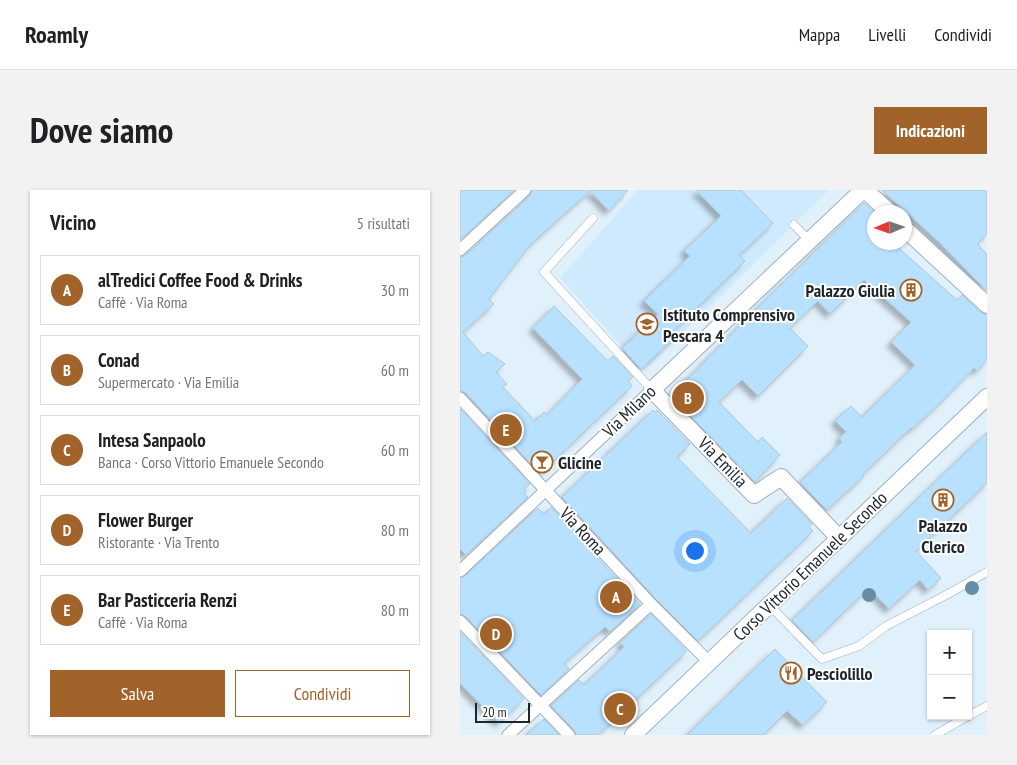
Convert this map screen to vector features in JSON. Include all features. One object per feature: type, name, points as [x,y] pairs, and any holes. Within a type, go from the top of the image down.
[{"type":"street","points":[[460,250],[525,190]]},
{"type":"street","points":[[864,190],[881,205]]},
{"type":"street","name":"Via Milano","points":[[460,571],[864,190]]},
{"type":"street","points":[[912,235],[987,305]]},
{"type":"street","name":"Via Emilia","points":[[652,390],[754,494],[781,476],[839,538]]},
{"type":"street","name":"Corso Vittorio Emanuele Secondo","points":[[633,735],[987,397]]},
{"type":"street","name":"Via Roma","points":[[460,398],[651,604],[709,662]]},
{"type":"street","points":[[508,735],[651,604]]},
{"type":"street","points":[[460,621],[569,735]]},
{"type":"lane","points":[[592,218],[544,272],[652,390]]},
{"type":"lane","points":[[794,224],[810,240]]},
{"type":"lane","points":[[769,605],[822,659],[859,646],[886,626],[986,574]]},
{"type":"lane","points":[[972,714],[987,706]]},
{"type":"lane","points":[[935,735],[961,720]]},
{"type":"shaded area","name":"Istituto Comprensivo Pescara 4","points":[[638,190],[829,190],[644,371],[560,278]]},
{"type":"building","points":[[460,190],[514,190],[460,240]]},
{"type":"building","points":[[532,190],[628,190],[609,211],[590,191],[530,245],[489,299],[494,304],[463,332],[483,356],[488,352],[505,364],[496,372],[507,384],[503,387],[535,421],[544,412],[547,415],[582,379],[533,328],[554,306],[608,361],[613,356],[633,377],[628,381],[632,386],[540,474],[466,393],[460,391],[460,257],[465,256],[530,196]]},
{"type":"building","points":[[696,190],[741,190],[773,223],[739,255],[745,261],[673,331],[677,335],[641,369],[622,348],[658,314],[644,301],[690,256],[684,251],[721,216]]},
{"type":"building","points":[[882,190],[987,190],[987,234],[977,244],[987,254],[987,291],[912,217],[912,205],[898,205]]},
{"type":"building","points":[[864,203],[867,206],[867,250],[901,250],[957,300],[962,295],[980,312],[987,315],[987,360],[977,371],[974,368],[938,405],[911,428],[863,474],[864,476],[827,510],[800,482],[842,442],[839,438],[846,432],[835,421],[851,406],[862,417],[915,365],[891,342],[911,322],[864,280],[830,314],[818,301],[790,328],[808,346],[758,396],[742,380],[719,402],[758,442],[762,437],[780,455],[755,482],[671,396]]},
{"type":"building","points":[[460,409],[530,484],[524,489],[526,491],[524,493],[528,497],[466,555],[460,549]]},
{"type":"building","points":[[653,410],[655,412],[657,410],[690,444],[677,457],[751,533],[787,498],[812,524],[809,527],[813,531],[698,641],[656,599],[562,497]]},
{"type":"building","points":[[987,432],[987,483],[916,551],[941,578],[928,590],[920,580],[889,609],[869,588],[813,642],[792,620]]},
{"type":"building","points":[[551,507],[640,604],[610,632],[605,627],[564,663],[569,669],[541,695],[465,616],[460,614],[460,578],[465,576],[538,508],[544,514]]},
{"type":"building","points":[[651,614],[687,651],[598,735],[576,735],[574,730],[551,706],[579,680],[584,685],[624,647],[620,643]]},
{"type":"building","points":[[460,632],[524,699],[499,723],[460,683]]},
{"type":"building","points":[[775,649],[827,702],[803,725],[787,711],[763,735],[687,735]]},
{"type":"building","points":[[544,719],[559,735],[526,735]]},
{"type":"place","name":"Palazzo Giulia","points":[[911,290]]},
{"type":"place","name":"Istituto Comprensivo Pescara 4","points":[[647,324]]},
{"type":"place","name":"Conad","points":[[688,398]]},
{"type":"place","name":"Bar Pasticceria Renzi","points":[[506,430]]},
{"type":"place","name":"Glicine","points":[[542,462]]},
{"type":"place","name":"Palazzo Clerico","points":[[943,500]]},
{"type":"place","name":"alTredici Coffee Food & Drinks","points":[[616,597]]},
{"type":"place","name":"Flower Burger","points":[[496,634]]},
{"type":"place","name":"Pesciolillo","points":[[791,673]]},
{"type":"place","name":"Intesa Sanpaolo","points":[[620,709]]}]
